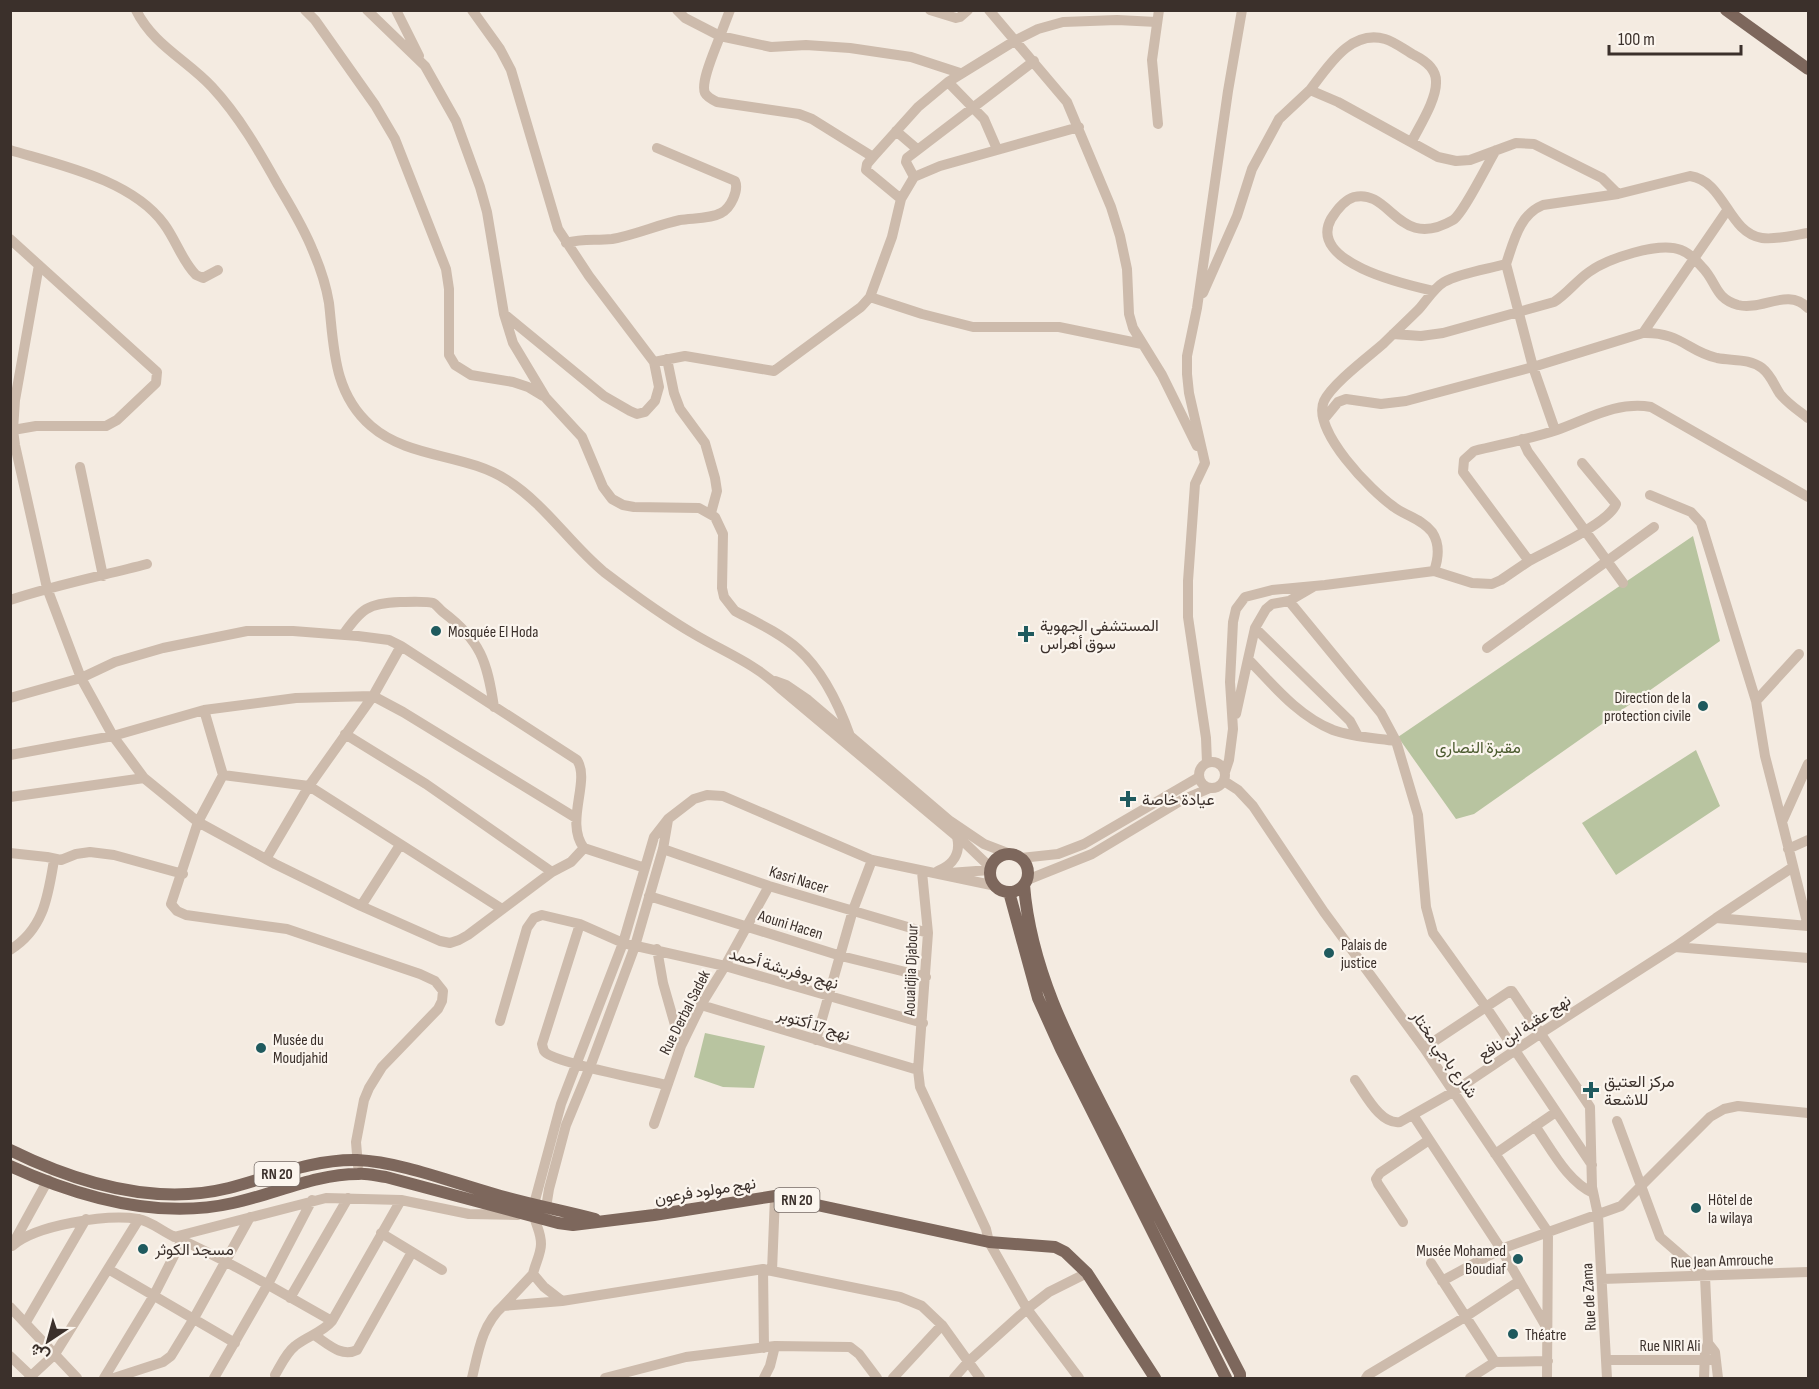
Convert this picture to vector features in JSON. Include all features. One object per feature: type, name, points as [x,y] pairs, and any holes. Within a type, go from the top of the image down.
[{"type":"main road","points":[[1726,10],[1809,69]]},
{"type":"main road","points":[[1026,883],[1014,892],[1009,892],[992,882],[991,869],[998,858],[1015,856],[1027,866],[1027,918],[1034,949],[1060,1020],[1240,1378]]},
{"type":"main road","points":[[1009,892],[1038,998],[1061,1049],[1226,1378]]},
{"type":"main road","name":"RN 20","points":[[10,1150],[32,1161],[93,1181],[135,1192],[171,1196],[214,1192],[322,1163],[358,1160],[396,1166],[539,1206]]},
{"type":"main road","name":"RN 20","points":[[10,1166],[96,1197],[138,1207],[173,1209],[233,1203],[323,1178],[359,1173],[386,1177],[534,1221]]},
{"type":"main road","name":"نهج مولود فرعون","points":[[534,1221],[573,1225],[775,1196],[989,1242]]},
{"type":"main road","name":"نهج مولود فرعون","points":[[539,1206],[602,1221]]},
{"type":"main road","name":"RN 20","points":[[989,1242],[1055,1247],[1065,1252],[1087,1273],[1155,1378]]},
{"type":"street","points":[[136,10],[144,26],[161,45],[209,84],[226,103],[256,146],[294,212],[313,249],[323,278],[329,302],[331,340],[336,368],[348,396],[364,420],[386,437],[403,446],[475,465],[508,481],[536,504],[582,552],[668,618],[773,680],[800,693],[991,869]]},
{"type":"street","points":[[305,10],[315,20],[375,105],[395,140],[446,269],[449,289],[449,355],[455,365],[471,375],[520,384],[546,398]]},
{"type":"street","points":[[367,10],[424,66]]},
{"type":"street","points":[[396,10],[424,66],[456,121],[487,212],[504,314],[513,343],[546,398],[582,437],[603,486],[612,499],[628,507],[693,508],[711,513],[719,522],[723,534],[722,588],[729,604],[735,610],[784,639],[807,658],[836,701],[849,739],[950,821],[984,844],[1015,856],[1045,856],[1069,851],[1101,835],[1199,777]]},
{"type":"street","points":[[472,10],[500,49],[511,70],[558,229],[654,362],[659,381],[657,396],[648,410],[637,414],[604,396],[504,314]]},
{"type":"street","points":[[677,10],[685,18],[720,36],[771,46],[806,45],[850,48],[901,55],[960,73]]},
{"type":"street","points":[[730,10],[705,80],[705,93],[708,97],[717,102],[812,118],[873,157]]},
{"type":"street","points":[[930,10],[956,18],[969,10]]},
{"type":"street","points":[[1207,763],[1206,738],[1188,617],[1188,581],[1195,484],[1205,463],[1187,374],[1187,356],[1197,308],[1242,10]]},
{"type":"street","points":[[994,12],[1067,102],[1079,127],[1120,236],[1127,269],[1129,314],[1132,328],[1162,375],[1205,463]]},
{"type":"street","points":[[901,199],[868,172],[867,164],[918,107],[948,82],[1038,29],[1063,22],[1158,16],[1152,60],[1158,124]]},
{"type":"street","points":[[1197,308],[1237,216],[1252,169],[1279,119],[1310,90],[1347,46],[1357,40],[1385,39],[1425,61],[1432,69],[1437,80],[1434,93],[1412,141]]},
{"type":"street","points":[[914,177],[906,162],[916,149],[1034,61]]},
{"type":"street","points":[[948,82],[984,119],[997,149]]},
{"type":"street","points":[[1310,90],[1338,102],[1438,157],[1456,161],[1470,160],[1516,143],[1534,144],[1602,178],[1618,194]]},
{"type":"street","points":[[654,362],[685,356],[774,371],[850,315],[870,297],[892,237],[901,199],[914,177],[940,166],[1079,127]]},
{"type":"street","points":[[896,131],[916,149]]},
{"type":"street","points":[[566,243],[582,239],[611,239],[678,220],[717,214],[725,210],[736,190],[735,181],[657,148]]},
{"type":"street","points":[[10,150],[121,188],[144,204],[164,224],[196,275],[203,278],[218,270]]},
{"type":"street","points":[[1434,291],[1393,281],[1351,263],[1340,256],[1329,242],[1328,226],[1339,208],[1354,198],[1365,197],[1382,205],[1405,223],[1420,231],[1451,221],[1462,209],[1496,150]]},
{"type":"street","points":[[1555,430],[1533,367],[1506,264],[1524,219],[1534,209],[1543,205],[1618,194],[1689,176],[1699,177],[1708,183],[1744,230],[1754,236],[1774,239],[1809,232]]},
{"type":"street","points":[[1643,333],[1728,208]]},
{"type":"street","points":[[10,238],[157,372],[158,377],[156,382],[117,420],[106,426],[36,426],[13,430]]},
{"type":"street","points":[[1393,334],[1421,336],[1443,333],[1554,302],[1603,263],[1651,249],[1681,250],[1695,259],[1710,275],[1715,289],[1732,303],[1743,306],[1794,298],[1809,308]]},
{"type":"street","points":[[1434,571],[1438,545],[1433,534],[1426,525],[1375,493],[1354,471],[1332,438],[1324,419],[1322,404],[1326,397],[1393,334],[1443,282],[1506,264]]},
{"type":"street","points":[[39,265],[13,392],[13,445],[47,588],[81,678],[113,736],[144,778],[198,822],[266,860],[361,906],[432,938],[450,943],[468,935],[552,872],[571,862],[584,848]]},
{"type":"street","points":[[870,297],[932,317],[973,327],[1059,327],[1142,344]]},
{"type":"street","points":[[1324,419],[1338,402],[1346,399],[1381,404],[1406,401],[1533,367],[1643,333],[1673,336],[1705,354],[1717,358],[1750,362],[1762,368],[1794,408],[1809,418]]},
{"type":"street","points":[[667,359],[680,409],[705,443],[715,478],[717,491],[711,513]]},
{"type":"street","points":[[1529,561],[1463,472],[1464,460],[1474,451],[1555,430],[1625,405],[1652,407],[1807,493]]},
{"type":"street","points":[[1522,439],[1528,452],[1623,583]]},
{"type":"street","points":[[1233,729],[1230,647],[1233,622],[1240,602],[1245,597],[1262,591],[1434,571],[1472,583],[1492,584],[1611,514],[1617,504],[1582,463]]},
{"type":"street","points":[[80,467],[103,576]]},
{"type":"street","points":[[1650,495],[1691,512],[1701,523],[1756,701],[1765,756],[1808,926],[1716,918]]},
{"type":"street","points":[[1487,648],[1654,526]]},
{"type":"street","points":[[10,600],[47,588],[147,564]]},
{"type":"street","points":[[1026,883],[1092,854],[1182,800],[1218,787],[1229,760],[1233,729],[1255,628],[1266,609],[1272,604],[1290,601],[1312,588],[1325,585]]},
{"type":"street","points":[[1290,601],[1381,713],[1396,741],[1418,815],[1426,907],[1432,933],[1486,1007],[1592,1165]]},
{"type":"street","points":[[343,635],[358,614],[372,607],[397,602],[433,602],[476,643],[487,671],[494,707]]},
{"type":"street","points":[[1255,628],[1350,721],[1358,736]]},
{"type":"street","points":[[10,698],[81,678],[115,662],[163,648],[247,631],[343,635],[389,640],[579,763],[582,771],[576,818],[579,841],[584,848],[645,867]]},
{"type":"street","points":[[266,860],[309,786],[373,696],[401,646]]},
{"type":"street","points":[[1756,701],[1799,654]]},
{"type":"street","points":[[1248,659],[1288,700],[1317,722],[1334,730],[1358,736],[1396,741]]},
{"type":"street","points":[[10,755],[113,736],[204,710],[296,698],[373,696],[576,818]]},
{"type":"street","points":[[204,710],[223,775],[198,822],[183,874],[171,904],[179,912],[287,929],[420,974],[435,981],[443,991],[438,1009],[381,1067],[369,1088],[364,1100],[356,1142],[359,1173]]},
{"type":"street","points":[[345,734],[426,784],[552,872]]},
{"type":"street","points":[[1210,788],[1203,784],[1199,777],[1201,768],[1207,763],[1220,764],[1224,776]]},
{"type":"street","points":[[1782,822],[1809,764]]},
{"type":"street","points":[[223,775],[309,786],[502,909]]},
{"type":"street","name":"شارع باجي مختار","points":[[1224,776],[1253,806],[1324,912],[1424,1048],[1548,1232]]},
{"type":"street","points":[[10,797],[144,778]]},
{"type":"street","points":[[539,1206],[561,1104],[623,943],[654,837],[668,819],[694,799],[707,795],[723,796],[872,860],[996,886]]},
{"type":"street","points":[[472,1378],[484,1335],[492,1317],[533,1274],[541,1244],[534,1221],[566,1125],[635,946],[663,849],[668,819]]},
{"type":"street","points":[[931,873],[941,870],[952,862],[958,849],[957,837]]},
{"type":"street","points":[[1788,849],[1809,840]]},
{"type":"street","points":[[361,906],[400,845]]},
{"type":"street","name":"Kasri Nacer","points":[[663,849],[769,886],[928,933]]},
{"type":"street","points":[[10,853],[47,856],[54,860],[61,860],[90,852],[114,855],[183,874]]},
{"type":"street","points":[[10,950],[20,944],[40,920],[46,906],[54,860]]},
{"type":"street","points":[[816,1040],[842,956],[853,910],[872,860]]},
{"type":"street","name":"نهج عقبة ابن نافع","points":[[1355,1080],[1382,1115],[1390,1121],[1400,1122],[1453,1092],[1793,867]]},
{"type":"street","points":[[931,873],[991,869]]},
{"type":"street","name":"Aouaidjia Djabour","points":[[918,1070],[923,1023],[931,873]]},
{"type":"street","name":"Rue Derbal Sadek","points":[[654,1124],[681,1046],[701,1005],[769,886]]},
{"type":"street","name":"Aouni Hacen","points":[[649,896],[842,956],[926,977]]},
{"type":"street","name":"نهج بوفريشة أحمد","points":[[500,1021],[527,928],[531,921],[542,915],[580,924],[623,943],[725,966],[923,1023]]},
{"type":"street","points":[[580,924],[542,1044],[546,1053],[577,1065],[666,1085]]},
{"type":"street","points":[[1675,947],[1809,958]]},
{"type":"street","points":[[657,950],[663,983],[681,1046]]},
{"type":"street","name":"Rue de Zama","points":[[1486,1007],[1510,990],[1512,991],[1590,1107],[1593,1192],[1598,1215],[1607,1378]]},
{"type":"street","name":"نهج 17 أكتوبر","points":[[701,1005],[918,1070]]},
{"type":"street","points":[[1424,1048],[1486,1007]]},
{"type":"street","points":[[918,1070],[920,1086],[986,1229],[989,1242],[1028,1309],[1079,1378]]},
{"type":"street","points":[[1442,1281],[1501,1249],[1621,1206],[1710,1117],[1724,1109],[1738,1106],[1809,1113]]},
{"type":"street","points":[[1495,1154],[1556,1112]]},
{"type":"street","points":[[1413,1115],[1501,1249],[1548,1331]]},
{"type":"street","points":[[1617,1121],[1660,1237],[1705,1276],[1708,1343],[1715,1352],[1704,1378]]},
{"type":"street","points":[[1535,1126],[1572,1179],[1582,1188],[1593,1192]]},
{"type":"street","points":[[1403,1222],[1377,1179],[1380,1173],[1429,1140]]},
{"type":"street","points":[[11,1246],[48,1180]]},
{"type":"street","points":[[764,1348],[775,1196]]},
{"type":"street","points":[[104,1378],[153,1297],[178,1239],[250,1217],[326,1198],[401,1200],[469,1214],[534,1221]]},
{"type":"street","points":[[290,1298],[348,1198]]},
{"type":"street","points":[[214,1378],[268,1284],[312,1200]]},
{"type":"street","points":[[275,1375],[297,1345],[326,1328],[332,1321],[401,1200]]},
{"type":"street","points":[[114,1378],[167,1360],[174,1352],[250,1217]]},
{"type":"street","points":[[11,1246],[32,1233],[86,1219],[139,1219],[226,1261],[332,1321]]},
{"type":"street","points":[[10,1323],[23,1318],[86,1219]]},
{"type":"street","points":[[10,1356],[31,1378],[55,1354],[139,1219]]},
{"type":"street","points":[[1547,1378],[1548,1232]]},
{"type":"street","points":[[381,1233],[442,1270]]},
{"type":"street","points":[[315,1335],[340,1352],[350,1353],[357,1350],[412,1252]]},
{"type":"street","points":[[1431,1263],[1495,1362]]},
{"type":"street","points":[[108,1269],[235,1343]]},
{"type":"street","points":[[503,1306],[562,1301],[768,1270],[900,1297],[922,1306],[942,1325],[980,1378]]},
{"type":"street","name":"Rue Jean Amrouche","points":[[1602,1279],[1809,1272]]},
{"type":"street","points":[[954,1378],[968,1362],[1049,1292],[1087,1273]]},
{"type":"street","points":[[533,1274],[544,1287],[562,1301]]},
{"type":"street","points":[[1366,1378],[1518,1282]]},
{"type":"street","points":[[10,1306],[77,1378]]},
{"type":"street","points":[[893,1378],[942,1325]]},
{"type":"street","points":[[764,1378],[776,1346]]},
{"type":"street","points":[[605,1378],[686,1357],[776,1346],[850,1347],[860,1354],[877,1378]]},
{"type":"street","name":"Rue NIRI Ali","points":[[1606,1360],[1710,1360]]},
{"type":"street","points":[[1710,1360],[1718,1378]]},
{"type":"street","points":[[1470,1378],[1495,1362],[1548,1361]]},
{"type":"green space","name":"مقبرة النصارى","points":[[1693,536],[1720,641],[1474,814],[1456,819],[1398,737]]},
{"type":"green space","points":[[1696,750],[1720,806],[1616,875],[1582,823]]},
{"type":"green space","points":[[705,1033],[765,1046],[754,1088],[723,1087],[694,1077]]},
{"type":"place","name":"Mosquée El Hoda","points":[[436,631]]},
{"type":"place","name":"المستشفى الجهوية سوق أهراس","points":[[1026,634]]},
{"type":"place","name":"Direction de la protection civile","points":[[1703,706]]},
{"type":"place","name":"عيادة خاصة","points":[[1128,799]]},
{"type":"place","name":"Palais de justice","points":[[1329,953]]},
{"type":"place","name":"Musée du Moudjahid","points":[[261,1048]]},
{"type":"place","name":"مركز العتيق للاشعة","points":[[1591,1090]]},
{"type":"place","name":"Hôtel de la wilaya","points":[[1696,1208]]},
{"type":"place","name":"مسجد الكوثر","points":[[143,1249]]},
{"type":"place","name":"Musée Mohamed Boudiaf","points":[[1518,1259]]},
{"type":"place","name":"Théatre","points":[[1513,1334]]}]
